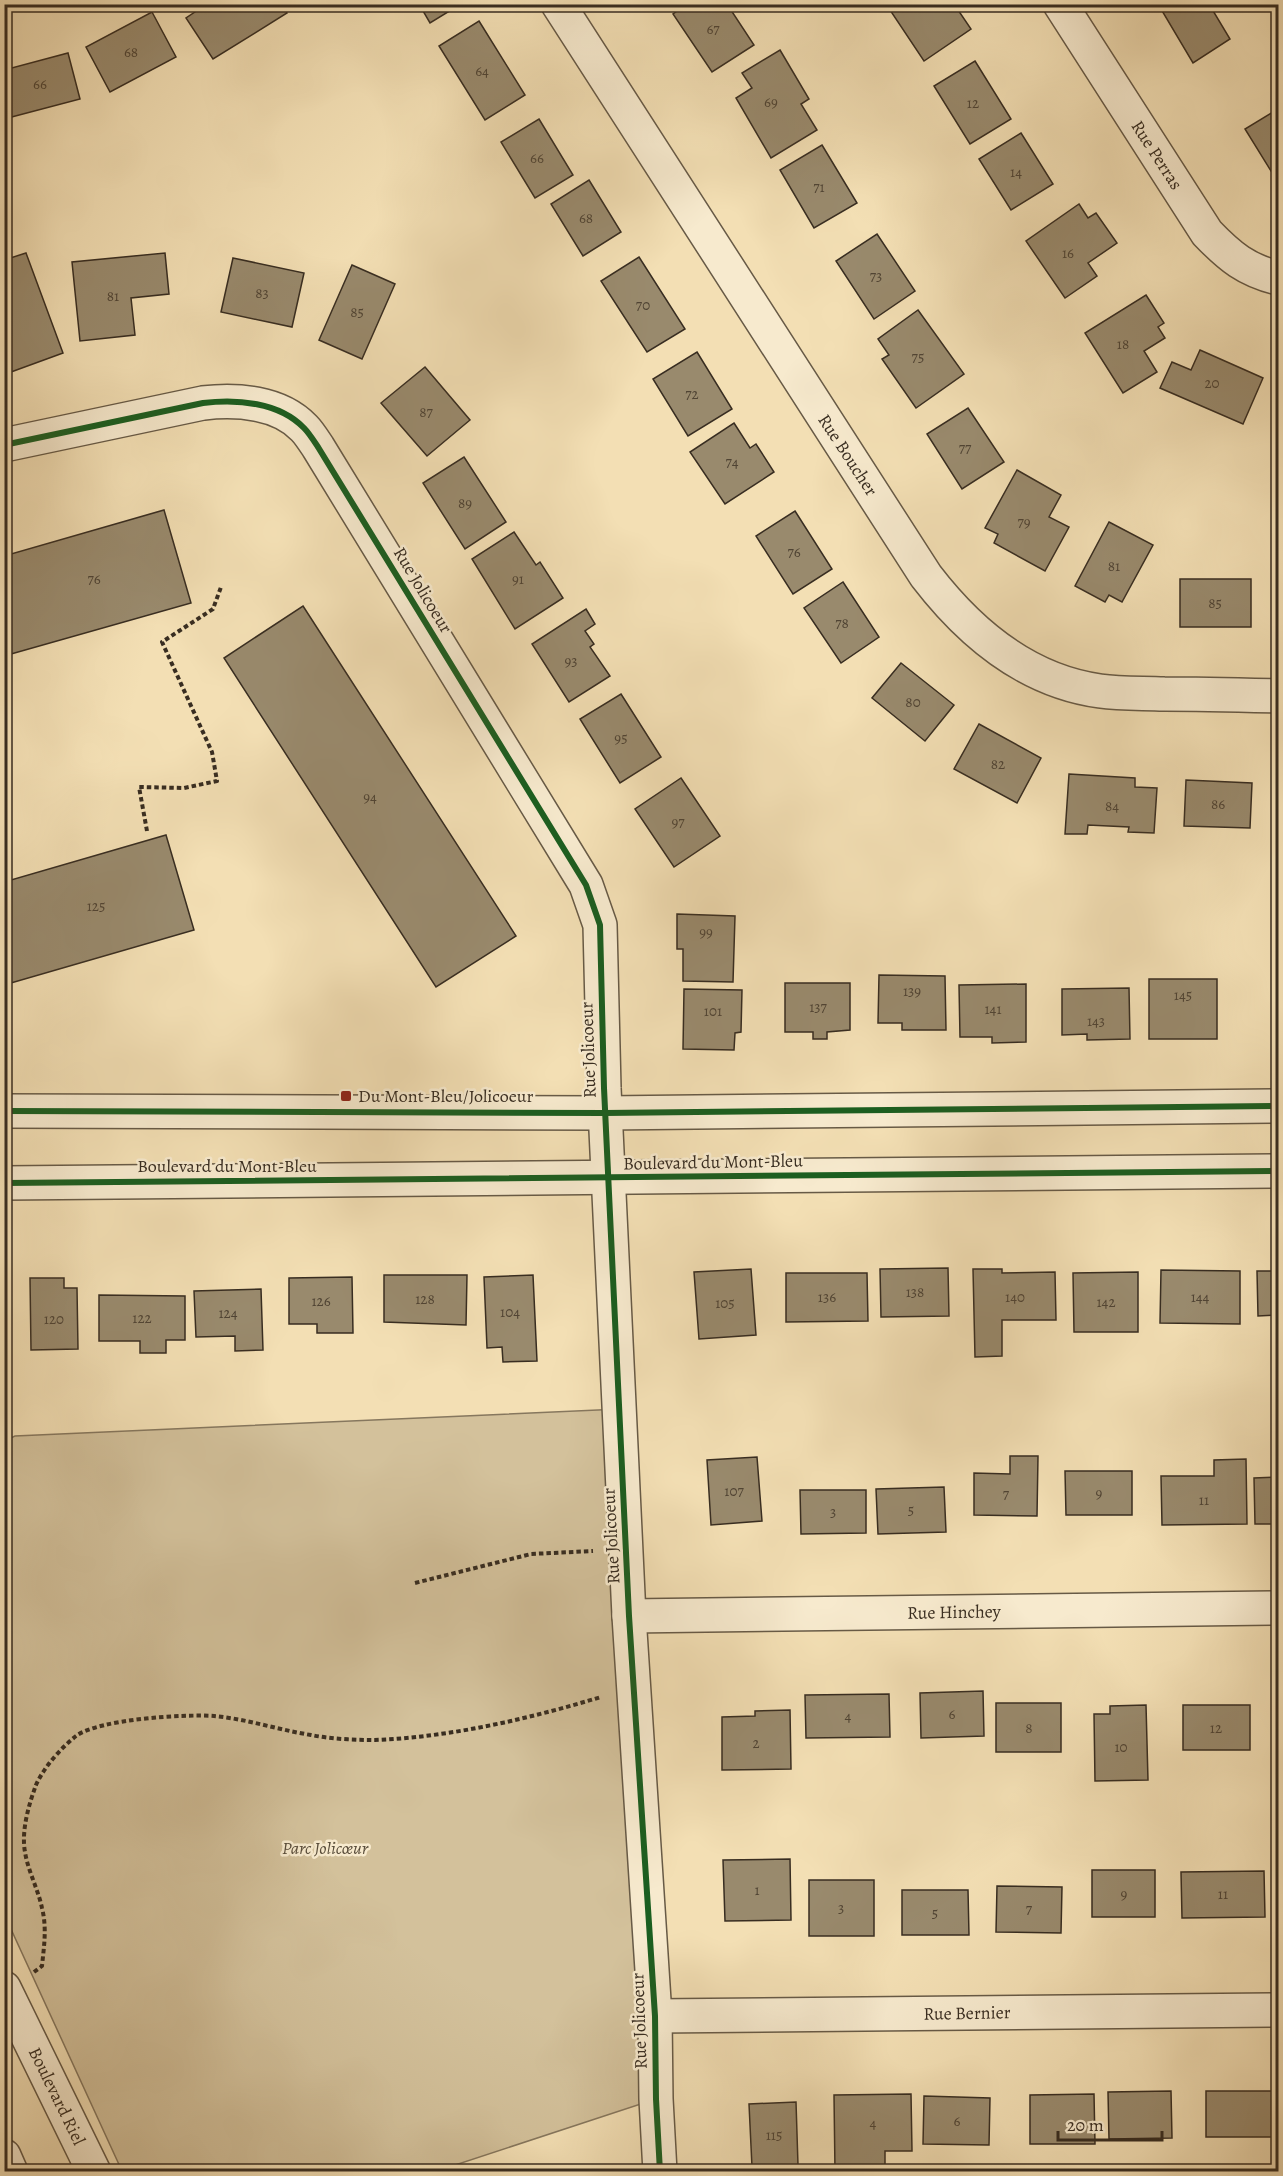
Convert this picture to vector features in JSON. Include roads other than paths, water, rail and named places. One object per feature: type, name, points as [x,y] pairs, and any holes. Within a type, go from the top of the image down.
[{"type":"street","name":"Rue Boucher","points":[[558,4],[926,576],[950,607],[975,632],[1027,666],[1061,681],[1099,691],[1278,696]]},
{"type":"street","name":"Rue Perras","points":[[1060,4],[1207,234],[1227,254],[1249,269],[1278,278]]},
{"type":"street","name":"Rue Jolicoeur","points":[[4,445],[203,403],[225,401],[262,406],[285,413],[304,427],[586,885],[600,925],[605,1113],[629,1616],[655,2016],[660,2172]]},
{"type":"street","points":[[4,1111],[605,1113],[1278,1106]]},
{"type":"street","name":"Boulevard du Mont-Bleu","points":[[4,1183],[1278,1171]]},
{"type":"street","name":"Rue Hinchey","points":[[629,1616],[1278,1608]]},
{"type":"street","name":"Boulevard Riel","points":[[15,1982],[94,2172]]},
{"type":"street","name":"Rue Bernier","points":[[655,2016],[1278,2010]]},
{"type":"street","points":[[4,2156],[12,2172]]},
{"type":"place","name":"Du Mont-Bleu/Jolicoeur","points":[[346,1096]]},
{"type":"park label","name":"Parc Jolicœur","points":[[325,1848]]}]
